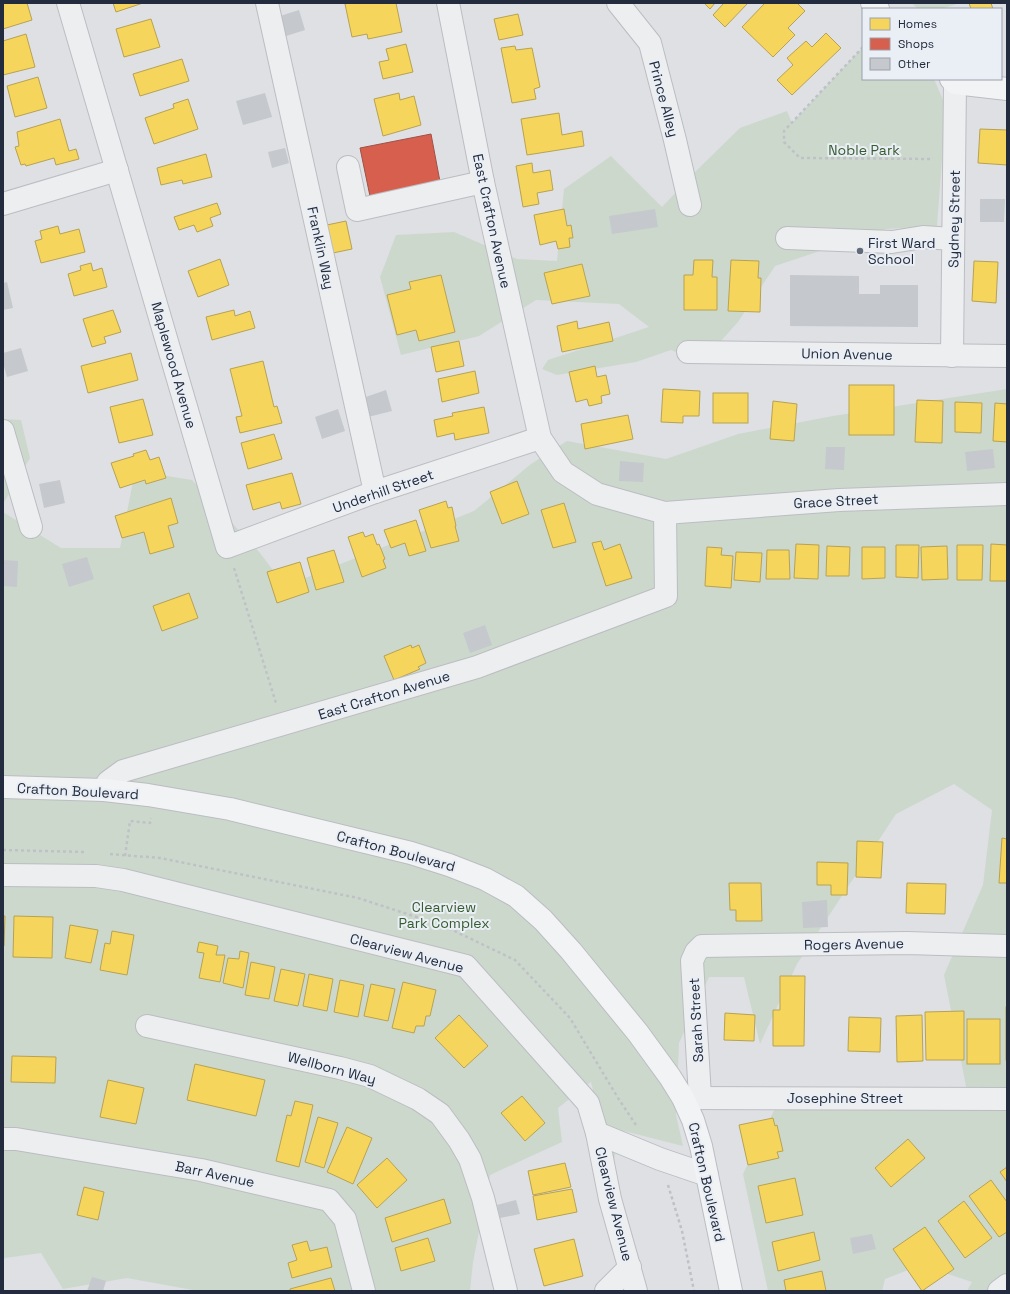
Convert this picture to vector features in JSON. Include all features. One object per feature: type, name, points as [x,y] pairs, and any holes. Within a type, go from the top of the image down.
[{"type":"main road","points":[[953,81],[1007,89]]},
{"type":"main road","name":"Crafton Boulevard","points":[[3,787],[104,790],[148,795],[230,810],[411,853],[485,879],[516,896],[543,920],[566,946],[638,1033],[670,1078],[692,1098],[693,1120],[708,1175],[731,1291]]},
{"type":"street","name":"Maplewood Avenue","points":[[68,3],[227,547]]},
{"type":"street","name":"Franklin Way","points":[[267,3],[375,492]]},
{"type":"street","name":"East Crafton Avenue","points":[[448,3],[483,182],[540,438]]},
{"type":"street","name":"Prince Alley","points":[[618,3],[650,43],[690,205]]},
{"type":"street","name":"Sydney Street","points":[[952,356],[955,159],[953,81]]},
{"type":"street","points":[[348,167],[357,210],[483,182]]},
{"type":"street","points":[[3,204],[117,170]]},
{"type":"street","points":[[787,238],[892,242],[923,237],[954,239]]},
{"type":"street","name":"Union Avenue","points":[[688,352],[1007,356]]},
{"type":"street","points":[[3,430],[31,528]]},
{"type":"street","name":"Underhill Street","points":[[227,547],[375,492],[540,438]]},
{"type":"street","name":"Grace Street","points":[[540,438],[563,472],[597,494],[665,513],[839,500],[1007,494]]},
{"type":"street","name":"East Crafton Avenue","points":[[104,790],[108,782],[123,771],[284,725],[477,667],[666,596],[665,513]]},
{"type":"street","name":"Clearview Avenue","points":[[3,876],[96,876],[123,880],[466,966],[588,1103],[598,1134],[610,1199],[636,1291]]},
{"type":"street","name":"Rogers Avenue","points":[[702,946],[907,943],[1007,946]]},
{"type":"street","name":"Sarah Street","points":[[692,1098],[692,961],[696,952],[702,946]]},
{"type":"street","name":"Wellborn Way","points":[[147,1026],[340,1068],[370,1076],[418,1099],[440,1114],[459,1140],[470,1159],[483,1198],[506,1291]]},
{"type":"street","name":"Josephine Street","points":[[692,1098],[1007,1099]]},
{"type":"street","points":[[598,1134],[660,1159],[708,1175]]},
{"type":"street","name":"Barr Avenue","points":[[3,1139],[16,1139],[201,1170],[329,1200],[344,1219],[364,1291]]},
{"type":"street","points":[[606,1291],[630,1267]]},
{"type":"street","points":[[999,1291],[1007,1285]]},
{"type":"path","points":[[862,49],[784,131],[784,142],[800,158],[955,159]]},
{"type":"path","points":[[227,547],[284,725]]},
{"type":"path","points":[[125,855],[130,826]]},
{"type":"path","points":[[3,850],[88,852]]},
{"type":"path","points":[[103,854],[160,858],[358,898],[444,926],[515,960],[570,1018],[618,1098],[639,1128]]},
{"type":"path","points":[[660,1159],[682,1231],[694,1291]]},
{"type":"green space","points":[[912,3],[979,3],[957,4],[944,8],[917,8]]},
{"type":"green space","name":"Noble Park","points":[[862,48],[862,80],[934,80],[946,107],[937,226],[886,229],[775,266],[738,322],[702,362],[671,350],[636,362],[557,375],[542,369],[548,360],[649,327],[619,304],[536,300],[479,336],[401,355],[380,277],[396,235],[454,232],[517,259],[557,261],[564,189],[611,156],[662,207],[740,128],[787,111],[792,123]]},
{"type":"green space","name":"Clearview Park Complex","points":[[1007,389],[1007,1280],[1005,1291],[967,1291],[972,1282],[921,1265],[885,1279],[882,1291],[768,1291],[743,1174],[785,1088],[967,1091],[944,975],[983,885],[992,810],[954,784],[896,814],[797,964],[760,1044],[744,977],[709,977],[679,1043],[676,1115],[683,1146],[620,1130],[609,1185],[597,1108],[591,1082],[558,1108],[562,1142],[490,1175],[473,1262],[470,1291],[198,1291],[127,1278],[63,1289],[41,1253],[5,1258],[3,1260],[3,512],[61,548],[120,548],[135,471],[192,480],[260,553],[285,586],[474,511],[531,464],[567,441],[666,459],[738,434],[833,416]]},
{"type":"green space","points":[[3,419],[21,420],[30,458],[3,504]]},
{"type":"building: Homes","points":[[3,3],[27,3],[32,20],[3,29]]},
{"type":"building: Homes","points":[[113,3],[143,3],[116,12]]},
{"type":"building: Homes","points":[[396,3],[402,32],[368,39],[367,34],[352,37],[345,4]]},
{"type":"building: Homes","points":[[704,3],[715,3],[710,9]]},
{"type":"building: Homes","points":[[724,3],[748,3],[725,27],[713,15]]},
{"type":"building: Homes","points":[[765,3],[797,3],[805,11],[788,28],[795,35],[773,57],[742,27]]},
{"type":"building: Homes","points":[[969,3],[991,3],[993,8],[971,8]]},
{"type":"building: Homes","points":[[518,14],[523,35],[499,40],[494,19]]},
{"type":"building: Homes","points":[[151,19],[160,47],[124,57],[116,29]]},
{"type":"building: Homes","points":[[826,33],[841,48],[792,95],[777,80],[793,65],[787,58],[806,41],[812,47]]},
{"type":"building: Homes","points":[[26,34],[35,67],[3,75],[3,41]]},
{"type":"building: Homes","points":[[406,44],[413,72],[383,79],[379,62],[389,60],[386,49]]},
{"type":"building: Homes","points":[[515,46],[516,50],[532,48],[540,87],[534,89],[536,99],[512,103],[501,48]]},
{"type":"building: Homes","points":[[182,59],[189,81],[140,96],[133,74]]},
{"type":"building: Homes","points":[[38,77],[47,108],[15,117],[7,86]]},
{"type":"building: Homes","points":[[399,93],[400,100],[414,96],[421,125],[383,136],[374,99]]},
{"type":"building: Homes","points":[[188,99],[198,129],[154,144],[145,118],[174,108],[173,104]]},
{"type":"building: Homes","points":[[559,113],[562,135],[582,131],[584,146],[527,155],[521,119]]},
{"type":"building: Homes","points":[[60,119],[69,151],[76,149],[79,159],[56,165],[54,158],[26,166],[25,164],[21,165],[15,147],[19,146],[17,132]]},
{"type":"building: Homes","points":[[980,129],[1007,130],[1007,165],[978,163]]},
{"type":"building: Homes","points":[[206,154],[212,177],[183,184],[182,180],[161,185],[157,168]]},
{"type":"building: Homes","points":[[532,163],[533,173],[550,170],[553,190],[537,193],[539,204],[523,207],[516,166]]},
{"type":"building: Homes","points":[[217,203],[221,214],[210,218],[213,226],[197,232],[194,225],[179,230],[174,217]]},
{"type":"building: Homes","points":[[564,209],[567,226],[571,225],[573,238],[569,238],[570,247],[558,249],[556,241],[540,245],[534,215]]},
{"type":"building: Homes","points":[[346,221],[352,249],[328,254],[322,226]]},
{"type":"building: Homes","points":[[58,226],[60,234],[79,229],[85,252],[41,263],[35,241],[42,239],[40,231]]},
{"type":"building: Homes","points":[[220,259],[229,285],[198,297],[188,271]]},
{"type":"building: Homes","points":[[694,260],[713,260],[712,277],[717,277],[717,310],[684,310],[684,275],[693,275]]},
{"type":"building: Homes","points":[[731,260],[759,261],[758,278],[761,278],[760,312],[728,311]]},
{"type":"building: Homes","points":[[974,261],[998,262],[996,303],[972,301]]},
{"type":"building: Homes","points":[[91,263],[93,271],[102,268],[107,287],[74,296],[68,274],[81,270],[80,266]]},
{"type":"building: Homes","points":[[582,264],[590,296],[552,304],[544,273]]},
{"type":"building: Homes","points":[[441,275],[455,332],[419,341],[416,330],[397,335],[387,295],[411,289],[409,282]]},
{"type":"building: Homes","points":[[113,310],[121,332],[104,337],[106,343],[92,347],[83,319]]},
{"type":"building: Homes","points":[[234,310],[235,316],[250,311],[255,328],[212,340],[206,317]]},
{"type":"building: Homes","points":[[577,321],[578,329],[609,322],[613,341],[562,352],[557,326]]},
{"type":"building: Homes","points":[[459,341],[464,366],[436,372],[431,347]]},
{"type":"building: Homes","points":[[131,353],[138,380],[88,393],[81,366]]},
{"type":"building: Homes","points":[[263,361],[274,407],[277,406],[282,423],[240,433],[236,417],[242,416],[230,369]]},
{"type":"building: Homes","points":[[595,366],[597,377],[606,375],[610,394],[601,396],[602,403],[589,406],[587,399],[576,402],[569,372]]},
{"type":"building: Homes","points":[[475,371],[479,393],[442,402],[438,379]]},
{"type":"building: Homes","points":[[849,385],[894,385],[894,435],[849,435]]},
{"type":"building: Homes","points":[[663,389],[700,391],[699,416],[683,416],[683,423],[661,422]]},
{"type":"building: Homes","points":[[713,393],[748,393],[748,423],[713,423]]},
{"type":"building: Homes","points":[[143,399],[153,435],[119,443],[110,407]]},
{"type":"building: Homes","points":[[917,400],[943,401],[942,443],[915,442]]},
{"type":"building: Homes","points":[[773,401],[797,404],[794,441],[770,439]]},
{"type":"building: Homes","points":[[955,402],[982,403],[981,433],[955,432]]},
{"type":"building: Homes","points":[[995,403],[1007,404],[1007,442],[993,441]]},
{"type":"building: Homes","points":[[484,407],[489,433],[455,440],[454,433],[437,437],[434,420],[453,416],[452,413]]},
{"type":"building: Homes","points":[[628,415],[633,439],[585,449],[581,424]]},
{"type":"building: Homes","points":[[274,434],[282,459],[248,469],[241,443]]},
{"type":"building: Homes","points":[[146,450],[150,460],[159,457],[166,478],[146,484],[145,480],[120,488],[111,463],[134,456],[133,454]]},
{"type":"building: Homes","points":[[292,473],[301,504],[282,509],[280,502],[253,510],[246,485]]},
{"type":"building: Homes","points":[[517,481],[529,514],[502,524],[490,492]]},
{"type":"building: Homes","points":[[171,498],[178,523],[168,526],[174,547],[150,554],[144,532],[122,538],[115,516]]},
{"type":"building: Homes","points":[[446,501],[448,508],[452,507],[459,541],[431,548],[419,510]]},
{"type":"building: Homes","points":[[564,503],[576,542],[553,548],[541,510]]},
{"type":"building: Homes","points":[[416,520],[426,551],[409,556],[405,543],[391,548],[384,530]]},
{"type":"building: Homes","points":[[363,532],[365,537],[373,534],[385,559],[383,560],[386,568],[362,577],[348,537]]},
{"type":"building: Homes","points":[[601,541],[604,550],[620,544],[632,578],[606,586],[592,543]]},
{"type":"building: Homes","points":[[796,544],[819,545],[818,579],[794,578]]},
{"type":"building: Homes","points":[[991,544],[1007,545],[1007,581],[990,581]]},
{"type":"building: Homes","points":[[896,545],[919,545],[918,578],[896,577]]},
{"type":"building: Homes","points":[[957,545],[983,545],[982,580],[957,580]]},
{"type":"building: Homes","points":[[827,546],[850,547],[849,576],[826,576]]},
{"type":"building: Homes","points":[[947,546],[948,579],[922,580],[921,547]]},
{"type":"building: Homes","points":[[707,547],[722,548],[721,555],[733,556],[731,588],[705,586]]},
{"type":"building: Homes","points":[[862,547],[885,547],[885,578],[862,579]]},
{"type":"building: Homes","points":[[334,550],[344,582],[316,590],[307,558]]},
{"type":"building: Homes","points":[[767,550],[789,550],[790,579],[766,579]]},
{"type":"building: Homes","points":[[736,552],[762,553],[760,582],[734,580]]},
{"type":"building: Homes","points":[[300,562],[309,592],[277,603],[267,572]]},
{"type":"building: Homes","points":[[189,593],[198,618],[162,631],[153,606]]},
{"type":"building: Homes","points":[[411,645],[412,648],[419,645],[426,663],[418,667],[420,669],[394,680],[384,656]]},
{"type":"building: Homes","points":[[1002,838],[1007,839],[1007,883],[999,883]]},
{"type":"building: Homes","points":[[857,841],[883,842],[881,878],[856,877]]},
{"type":"building: Homes","points":[[817,862],[848,863],[847,895],[831,895],[831,885],[817,885]]},
{"type":"building: Homes","points":[[729,883],[761,883],[762,921],[736,921],[736,910],[730,910]]},
{"type":"building: Homes","points":[[907,883],[946,884],[945,914],[906,913]]},
{"type":"building: Homes","points":[[3,916],[5,916],[4,946],[3,946]]},
{"type":"building: Homes","points":[[14,916],[53,917],[52,958],[13,957]]},
{"type":"building: Homes","points":[[70,925],[98,930],[91,963],[65,958]]},
{"type":"building: Homes","points":[[112,931],[134,935],[127,975],[100,970],[105,943],[110,944]]},
{"type":"building: Homes","points":[[199,942],[218,946],[216,955],[225,955],[220,982],[199,978],[204,953],[197,952]]},
{"type":"building: Homes","points":[[240,951],[249,953],[243,988],[223,983],[228,958],[239,959]]},
{"type":"building: Homes","points":[[251,962],[275,967],[269,999],[245,995]]},
{"type":"building: Homes","points":[[281,969],[305,974],[298,1006],[274,1001]]},
{"type":"building: Homes","points":[[309,974],[333,979],[327,1011],[303,1006]]},
{"type":"building: Homes","points":[[780,976],[805,976],[804,1046],[773,1046],[773,1010],[780,1010]]},
{"type":"building: Homes","points":[[340,980],[364,985],[358,1017],[334,1012]]},
{"type":"building: Homes","points":[[403,982],[436,990],[430,1016],[426,1016],[424,1026],[416,1026],[414,1033],[392,1028]]},
{"type":"building: Homes","points":[[371,984],[395,989],[388,1021],[364,1016]]},
{"type":"building: Homes","points":[[1007,1007],[1007,1060],[1006,1060]]},
{"type":"building: Homes","points":[[964,1011],[964,1060],[926,1060],[925,1012]]},
{"type":"building: Homes","points":[[725,1013],[755,1015],[754,1041],[724,1040]]},
{"type":"building: Homes","points":[[459,1015],[488,1046],[464,1068],[435,1038]]},
{"type":"building: Homes","points":[[922,1015],[923,1061],[897,1062],[896,1016]]},
{"type":"building: Homes","points":[[849,1017],[881,1018],[880,1052],[848,1051]]},
{"type":"building: Homes","points":[[967,1019],[1000,1019],[1000,1064],[967,1064]]},
{"type":"building: Homes","points":[[12,1056],[56,1057],[55,1083],[11,1082]]},
{"type":"building: Homes","points":[[195,1064],[265,1080],[256,1116],[187,1100]]},
{"type":"building: Homes","points":[[108,1080],[144,1088],[136,1124],[100,1117]]},
{"type":"building: Homes","points":[[522,1096],[545,1123],[525,1141],[501,1113]]},
{"type":"building: Homes","points":[[295,1101],[313,1105],[299,1167],[276,1161],[287,1115],[291,1116]]},
{"type":"building: Homes","points":[[318,1117],[338,1123],[324,1168],[305,1162]]},
{"type":"building: Homes","points":[[773,1118],[775,1126],[777,1125],[783,1151],[777,1152],[779,1158],[748,1165],[739,1125]]},
{"type":"building: Homes","points":[[347,1127],[372,1138],[353,1184],[327,1172]]},
{"type":"building: Homes","points":[[908,1139],[925,1158],[891,1187],[875,1168]]},
{"type":"building: Homes","points":[[387,1158],[407,1180],[377,1208],[357,1185]]},
{"type":"building: Homes","points":[[565,1163],[571,1187],[533,1195],[528,1171]]},
{"type":"building: Homes","points":[[1007,1167],[1007,1182],[1000,1172]]},
{"type":"building: Homes","points":[[795,1178],[803,1215],[766,1223],[758,1186]]},
{"type":"building: Homes","points":[[991,1180],[1007,1202],[1007,1232],[999,1237],[969,1196]]},
{"type":"building: Homes","points":[[84,1187],[104,1192],[98,1220],[77,1215]]},
{"type":"building: Homes","points":[[572,1189],[577,1212],[537,1220],[533,1196]]},
{"type":"building: Homes","points":[[444,1199],[451,1223],[392,1242],[385,1218]]},
{"type":"building: Homes","points":[[964,1201],[992,1238],[965,1258],[938,1221]]},
{"type":"building: Homes","points":[[925,1227],[954,1269],[922,1291],[893,1249]]},
{"type":"building: Homes","points":[[814,1232],[820,1260],[778,1271],[772,1242]]},
{"type":"building: Homes","points":[[428,1238],[435,1261],[401,1271],[395,1248]]},
{"type":"building: Homes","points":[[574,1239],[583,1276],[544,1286],[534,1249]]},
{"type":"building: Homes","points":[[307,1241],[310,1251],[327,1247],[332,1267],[292,1278],[288,1263],[297,1260],[292,1245]]},
{"type":"building: Homes","points":[[822,1271],[826,1291],[786,1291],[784,1280]]},
{"type":"building: Homes","points":[[331,1278],[335,1291],[290,1291],[290,1289]]},
{"type":"building: Shops","points":[[431,134],[441,187],[371,201],[360,148]]},
{"type":"building: Other","points":[[299,10],[305,30],[283,37],[277,17]]},
{"type":"building: Other","points":[[265,93],[272,117],[243,125],[236,101]]},
{"type":"building: Other","points":[[285,148],[289,163],[272,168],[268,152]]},
{"type":"building: Other","points":[[980,199],[1005,199],[1004,222],[980,222]]},
{"type":"building: Other","points":[[655,209],[658,227],[612,234],[609,216]]},
{"type":"building: Other","points":[[790,275],[859,276],[859,294],[880,294],[880,285],[918,285],[918,327],[790,326]]},
{"type":"building: Other","points":[[7,282],[13,308],[3,310],[3,283]]},
{"type":"building: Other","points":[[21,348],[28,371],[7,377],[3,363],[3,353]]},
{"type":"building: Other","points":[[386,390],[392,411],[364,418],[360,399]]},
{"type":"building: Other","points":[[338,409],[345,431],[322,439],[315,417]]},
{"type":"building: Other","points":[[826,447],[845,447],[844,470],[825,469]]},
{"type":"building: Other","points":[[993,449],[995,468],[967,471],[965,452]]},
{"type":"building: Other","points":[[620,461],[644,463],[643,482],[619,481]]},
{"type":"building: Other","points":[[60,480],[65,503],[44,508],[39,484]]},
{"type":"building: Other","points":[[87,557],[94,579],[69,587],[62,564]]},
{"type":"building: Other","points":[[3,560],[18,561],[17,587],[3,586]]},
{"type":"building: Other","points":[[485,625],[492,645],[470,653],[463,633]]},
{"type":"building: Other","points":[[827,900],[828,927],[803,928],[802,902]]},
{"type":"building: Other","points":[[516,1200],[520,1214],[500,1218],[497,1205]]},
{"type":"building: Other","points":[[872,1234],[876,1249],[853,1254],[850,1238]]},
{"type":"building: Other","points":[[92,1277],[106,1281],[103,1291],[87,1291]]},
{"type":"place","name":"First Ward School","points":[[860,251]]}]
